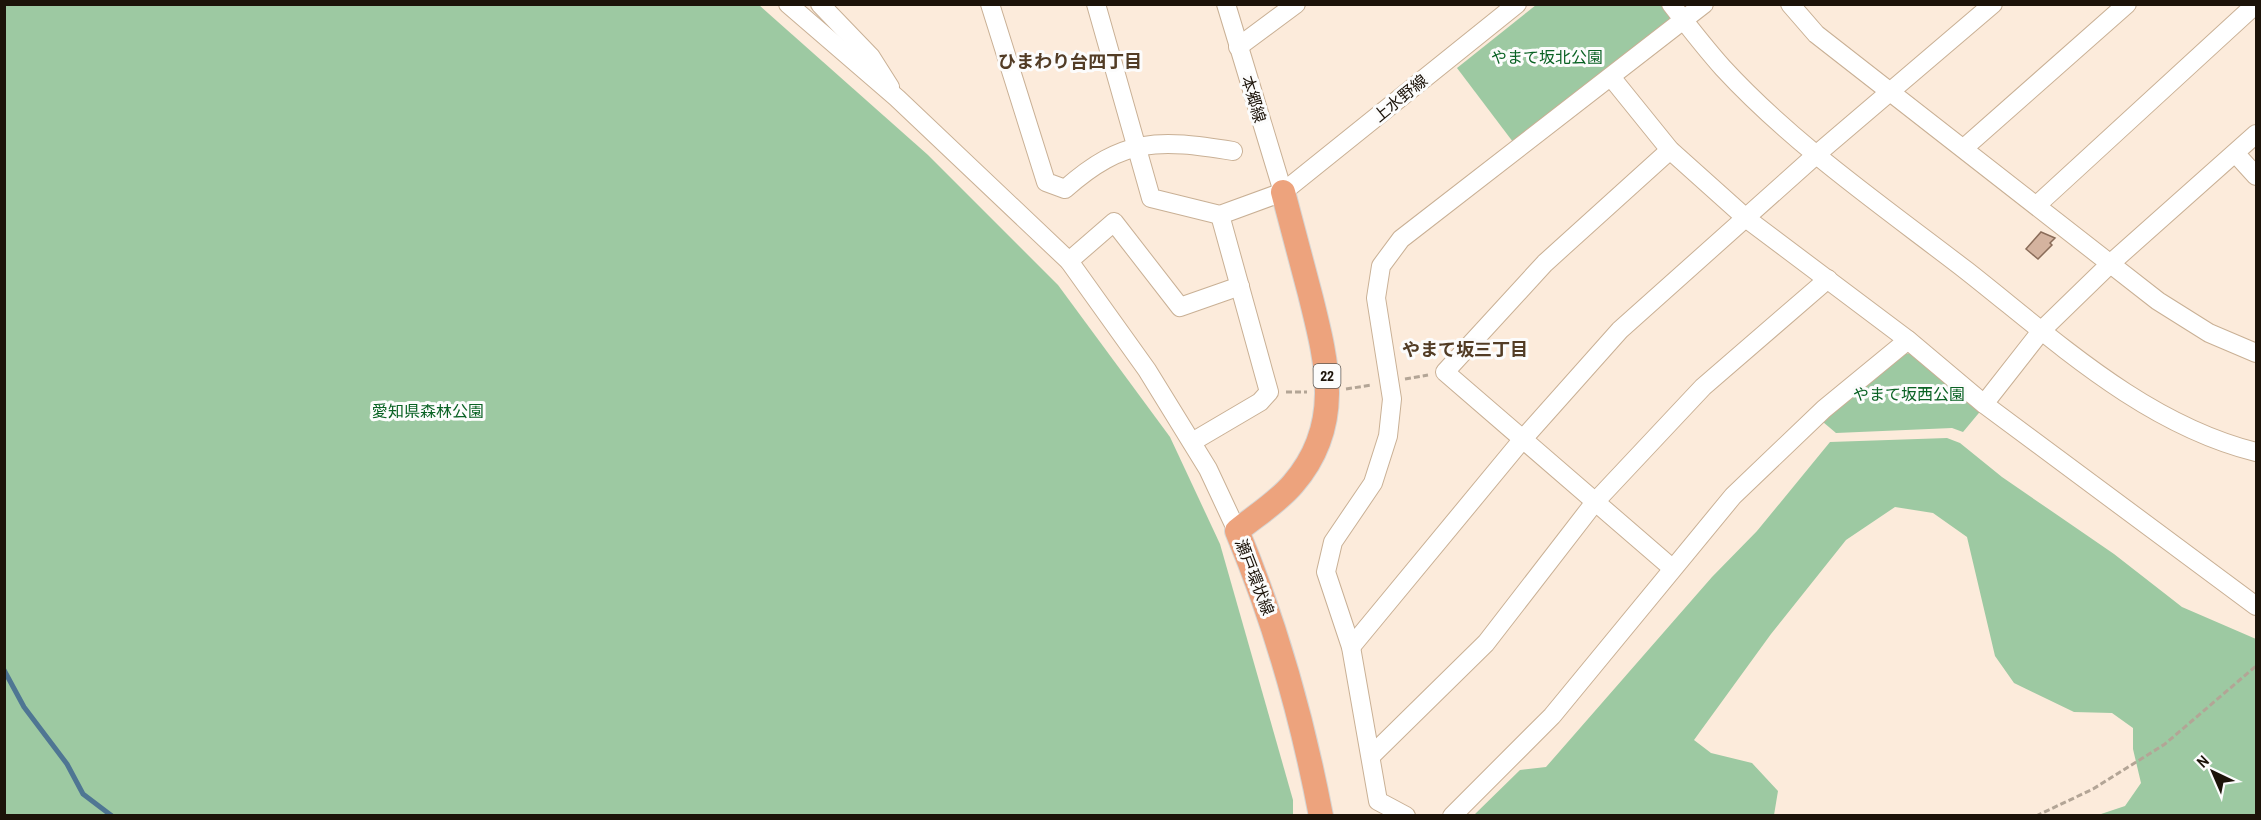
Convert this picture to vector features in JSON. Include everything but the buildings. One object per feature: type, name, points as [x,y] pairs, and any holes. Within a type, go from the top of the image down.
[{"type":"main road","name":"瀬戸環状線","points":[[1283,192],[1326,356],[1328,392],[1326,420],[1315,451],[1293,485],[1237,531],[1260,586],[1299,707],[1321,816]]},
{"type":"street","points":[[788,4],[897,98],[1068,261],[1147,370],[1208,469],[1237,531]]},
{"type":"street","points":[[820,4],[871,57],[897,98]]},
{"type":"street","points":[[990,4],[1046,182],[1065,189],[1090,167],[1136,146],[1182,143],[1233,151]]},
{"type":"street","points":[[1096,4],[1151,198],[1220,215],[1269,392],[1260,402],[1192,442]]},
{"type":"street","name":"本郷線","points":[[1226,4],[1283,192]]},
{"type":"street","points":[[1238,46],[1296,4]]},
{"type":"street","name":"上水野線","points":[[1220,215],[1283,192],[1517,4]]},
{"type":"street","points":[[1671,4],[1723,68],[1817,154],[2042,330],[2130,396],[2182,427],[2256,452]]},
{"type":"street","points":[[1406,816],[1378,801],[1372,755],[1351,647],[1326,572],[1333,542],[1373,483],[1388,436],[1392,399],[1376,298],[1381,266],[1401,239],[1704,4]]},
{"type":"street","points":[[1790,4],[1816,34],[2158,302],[2209,333],[2256,353]]},
{"type":"street","points":[[1351,647],[1522,440],[1620,330],[1747,219],[1817,154],[1993,4]]},
{"type":"street","points":[[1964,148],[2127,4]]},
{"type":"street","points":[[2037,205],[2256,4]]},
{"type":"street","points":[[1611,76],[1670,150],[1747,219],[1908,340],[1984,404],[2256,606]]},
{"type":"street","points":[[1984,404],[2042,330],[2111,263],[2256,134]]},
{"type":"street","points":[[1670,150],[1545,263],[1445,372],[1672,568]]},
{"type":"street","points":[[2236,154],[2256,176]]},
{"type":"street","points":[[1068,261],[1114,222],[1180,307],[1240,286]]},
{"type":"street","points":[[1372,755],[1486,643],[1595,502],[1703,387],[1828,279]]},
{"type":"street","points":[[1452,816],[1552,716],[1672,568],[1734,496],[1824,409],[1908,340]]},
{"type":"path","points":[[1269,392],[1328,392]]},
{"type":"path","points":[[2036,816],[2093,789],[2166,744],[2256,666]]},
{"type":"green space","name":"愛知県森林公園","points":[[5,4],[759,5],[928,155],[1058,285],[1170,437],[1220,544],[1293,800],[1293,815],[5,815]]},
{"type":"green space","name":"やまて坂北公園","points":[[1536,5],[1662,5],[1670,15],[1668,23],[1513,142],[1457,68]]},
{"type":"green space","name":"やまて坂西公園","points":[[1914,353],[1983,408],[1963,432],[1952,428],[1836,433],[1823,422],[1901,354]]},
{"type":"green space","points":[[1947,438],[1960,443],[2002,477],[2114,554],[2182,607],[2256,639],[2256,815],[2098,815],[2125,806],[2141,783],[2133,749],[2133,728],[2112,713],[2074,712],[2014,683],[1995,656],[1967,537],[1933,513],[1895,507],[1846,540],[1771,634],[1694,740],[1711,753],[1752,763],[1778,791],[1774,815],[1474,815],[1520,770],[1546,767],[1712,577],[1757,531],[1830,442]]},
{"type":"waterway","points":[[4,670],[24,707],[67,764],[83,794],[112,816]]},
{"type":"district","name":"ひまわり台四丁目","points":[[1070,62]]},
{"type":"district","name":"やまて坂三丁目","points":[[1465,350]]}]
